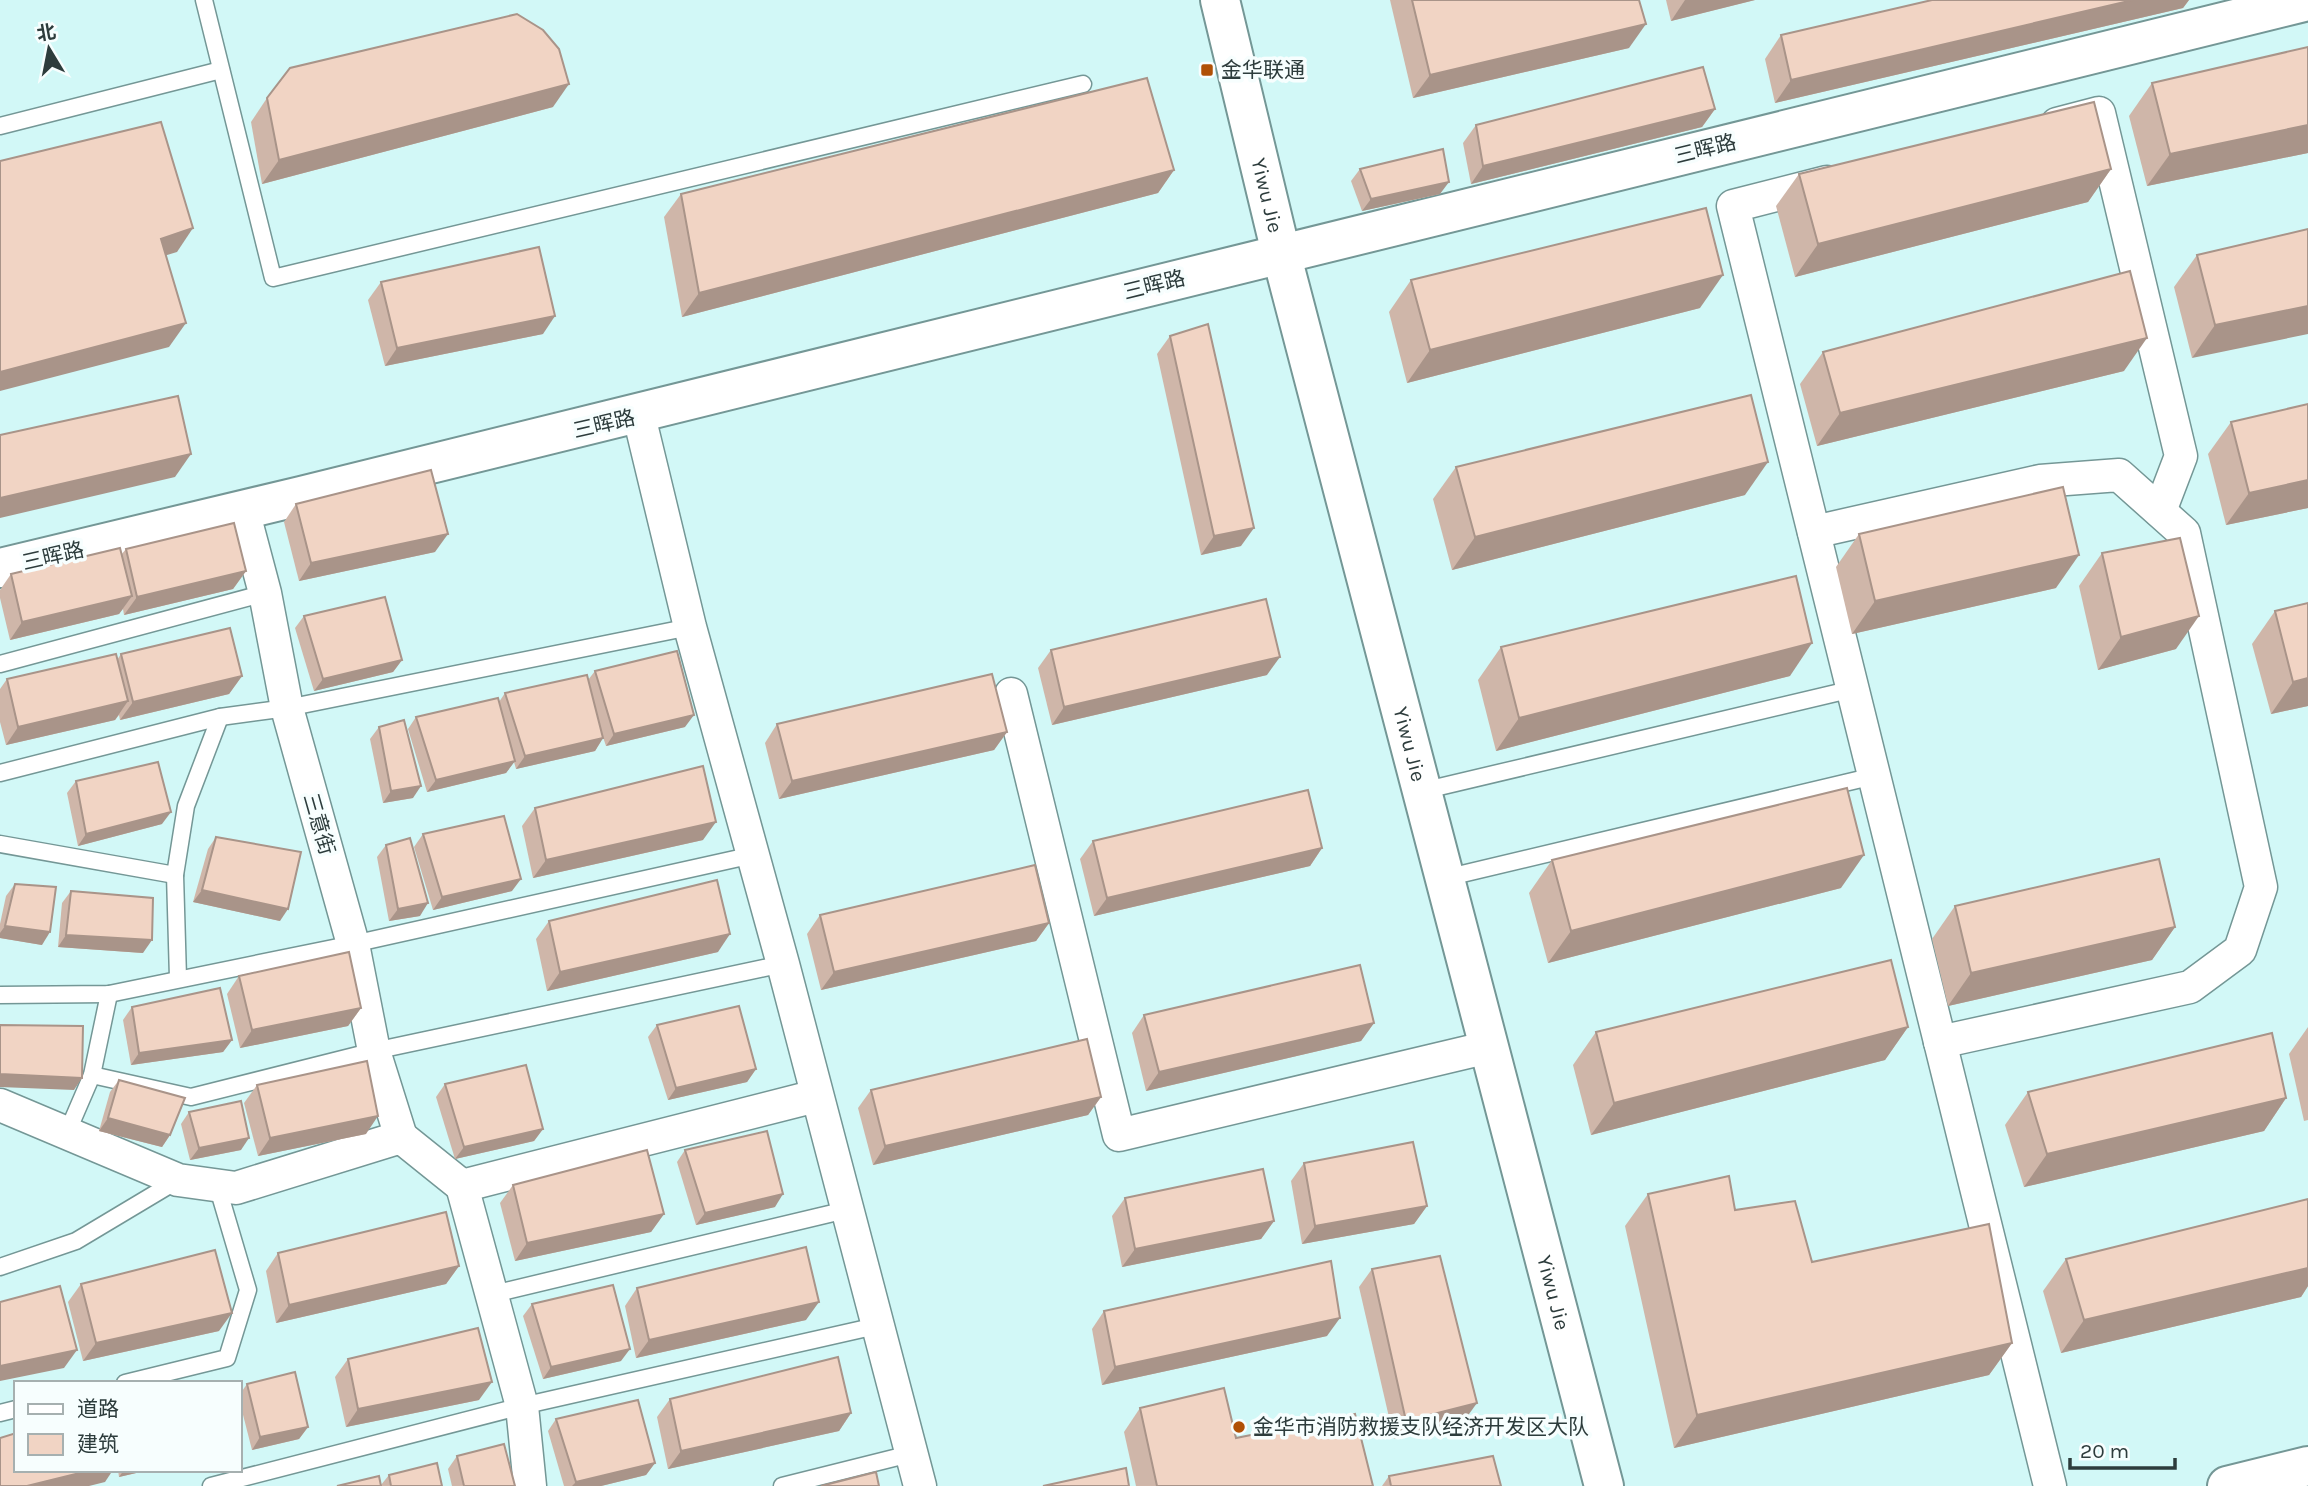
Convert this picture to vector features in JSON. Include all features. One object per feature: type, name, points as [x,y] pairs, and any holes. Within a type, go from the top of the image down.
[{"type":"street","name":"Yiwu Jie","points":[[1220,0],[1281,253],[1604,1486]]},
{"type":"street","name":"三晖路","points":[[0,568],[639,416],[1281,253],[2308,1]]},
{"type":"street","points":[[2031,130],[2099,113],[2181,456],[2160,511]]},
{"type":"street","points":[[1855,175],[1733,206],[2050,1486]]},
{"type":"street","points":[[639,416],[690,627],[783,964],[920,1486]]},
{"type":"street","points":[[1814,532],[2040,481],[2119,475],[2184,533],[2261,887],[2240,950],[2190,987],[1940,1042]]},
{"type":"street","name":"三意街","points":[[243,510],[265,593],[287,708],[353,944],[374,1051],[401,1137]]},
{"type":"street","points":[[1011,694],[1119,1135],[1489,1047]]},
{"type":"street","points":[[461,1186],[816,1096]]},
{"type":"street","points":[[0,1105],[178,1180],[236,1188],[401,1137],[461,1186],[494,1294],[522,1406],[530,1486]]},
{"type":"street","points":[[2227,1486],[2308,1466]]},
{"type":"lane","points":[[204,0],[273,278],[1083,84]]},
{"type":"lane","points":[[0,126],[221,69]]},
{"type":"lane","points":[[0,664],[265,593]]},
{"type":"lane","points":[[0,773],[220,717],[287,708],[690,627]]},
{"type":"lane","points":[[1422,791],[1853,689]]},
{"type":"lane","points":[[178,978],[175,875],[186,806],[220,717]]},
{"type":"lane","points":[[1445,877],[1874,776]]},
{"type":"lane","points":[[0,844],[175,875]]},
{"type":"lane","points":[[0,995],[109,994],[353,944],[752,855]]},
{"type":"lane","points":[[92,1076],[191,1097],[374,1051],[783,964]]},
{"type":"lane","points":[[67,1133],[92,1076],[109,994]]},
{"type":"lane","points":[[0,1268],[76,1241],[178,1180]]},
{"type":"lane","points":[[133,1381],[227,1358],[248,1290],[217,1185]]},
{"type":"lane","points":[[494,1294],[846,1210]]},
{"type":"lane","points":[[0,1255],[23,1261]]},
{"type":"lane","points":[[211,1486],[522,1406],[876,1326]]},
{"type":"lane","points":[[782,1486],[910,1454]]},
{"type":"building","points":[[1412,0],[1639,0],[1646,24],[1430,75]]},
{"type":"building","points":[[1932,0],[2133,0],[1791,80],[1781,35]]},
{"type":"building","points":[[517,14],[543,30],[559,49],[569,84],[279,160],[267,98],[290,68]]},
{"type":"building","points":[[2308,47],[2308,125],[2170,154],[2152,83]]},
{"type":"building","points":[[1703,67],[1715,109],[1483,166],[1476,125]]},
{"type":"building","points":[[1147,78],[1174,170],[699,293],[681,194]]},
{"type":"building","points":[[2094,102],[2111,169],[1818,244],[1799,174]]},
{"type":"building","points":[[161,122],[193,228],[161,239],[186,323],[0,372],[0,161]]},
{"type":"building","points":[[1443,149],[1449,182],[1371,199],[1360,169]]},
{"type":"building","points":[[1706,208],[1723,275],[1430,350],[1411,280]]},
{"type":"building","points":[[2308,229],[2308,306],[2215,325],[2197,255]]},
{"type":"building","points":[[539,247],[555,316],[397,348],[381,282]]},
{"type":"building","points":[[2130,271],[2147,338],[1840,413],[1823,352]]},
{"type":"building","points":[[1208,324],[1254,528],[1214,536],[1170,336]]},
{"type":"building","points":[[1751,395],[1768,462],[1475,537],[1456,467]]},
{"type":"building","points":[[178,396],[191,454],[0,498],[0,435]]},
{"type":"building","points":[[2308,404],[2308,480],[2249,493],[2231,422]]},
{"type":"building","points":[[431,470],[448,534],[311,563],[296,504]]},
{"type":"building","points":[[2063,487],[2079,555],[1875,601],[1859,534]]},
{"type":"building","points":[[234,523],[246,571],[137,597],[126,549]]},
{"type":"building","points":[[2180,538],[2199,616],[2121,637],[2102,553]]},
{"type":"building","points":[[120,548],[132,596],[22,622],[11,574]]},
{"type":"building","points":[[1796,576],[1812,643],[1519,718],[1501,647]]},
{"type":"building","points":[[385,597],[402,660],[323,679],[304,616]]},
{"type":"building","points":[[1266,599],[1280,657],[1064,707],[1051,650]]},
{"type":"building","points":[[2308,603],[2308,678],[2293,682],[2275,611]]},
{"type":"building","points":[[230,628],[242,676],[133,702],[121,654]]},
{"type":"building","points":[[677,651],[694,715],[614,734],[595,671]]},
{"type":"building","points":[[116,654],[128,701],[18,727],[7,679]]},
{"type":"building","points":[[992,674],[1007,732],[792,781],[777,724]]},
{"type":"building","points":[[587,675],[603,738],[525,756],[505,693]]},
{"type":"building","points":[[498,698],[515,761],[436,780],[416,717]]},
{"type":"building","points":[[404,720],[421,786],[391,791],[379,727]]},
{"type":"building","points":[[158,762],[171,812],[86,834],[76,781]]},
{"type":"building","points":[[703,766],[716,822],[546,860],[535,808]]},
{"type":"building","points":[[1847,788],[1864,855],[1571,931],[1552,860]]},
{"type":"building","points":[[1308,790],[1322,848],[1107,898],[1093,841]]},
{"type":"building","points":[[504,816],[521,879],[442,897],[423,834]]},
{"type":"building","points":[[216,837],[301,852],[288,909],[202,890]]},
{"type":"building","points":[[410,838],[428,903],[398,909],[386,845]]},
{"type":"building","points":[[2159,859],[2175,927],[1971,973],[1955,906]]},
{"type":"building","points":[[1035,865],[1049,923],[834,972],[820,915]]},
{"type":"building","points":[[717,880],[730,934],[560,972],[549,921]]},
{"type":"building","points":[[15,884],[56,887],[50,932],[5,926]]},
{"type":"building","points":[[71,891],[153,898],[152,940],[66,935]]},
{"type":"building","points":[[349,952],[361,1008],[252,1030],[239,976]]},
{"type":"building","points":[[1891,960],[1908,1027],[1614,1103],[1596,1032]]},
{"type":"building","points":[[1360,965],[1374,1023],[1159,1072],[1144,1015]]},
{"type":"building","points":[[220,988],[232,1040],[139,1053],[132,1007]]},
{"type":"building","points":[[739,1006],[756,1069],[676,1088],[657,1025]]},
{"type":"building","points":[[0,1025],[83,1026],[82,1078],[0,1074]]},
{"type":"building","points":[[2272,1033],[2286,1098],[2047,1154],[2028,1092]]},
{"type":"building","points":[[1087,1039],[1101,1097],[885,1146],[871,1090]]},
{"type":"building","points":[[367,1061],[378,1116],[270,1138],[257,1085]]},
{"type":"building","points":[[526,1065],[543,1129],[464,1147],[445,1084]]},
{"type":"building","points":[[119,1080],[185,1098],[170,1135],[108,1118]]},
{"type":"building","points":[[241,1101],[249,1138],[199,1148],[189,1112]]},
{"type":"building","points":[[767,1131],[783,1194],[705,1213],[685,1150]]},
{"type":"building","points":[[1413,1142],[1427,1206],[1315,1226],[1304,1163]]},
{"type":"building","points":[[647,1150],[664,1214],[527,1243],[513,1185]]},
{"type":"building","points":[[1263,1169],[1274,1221],[1135,1249],[1125,1198]]},
{"type":"building","points":[[1729,1176],[1735,1210],[1795,1201],[1812,1262],[1989,1224],[2012,1343],[1697,1415],[1648,1194]]},
{"type":"building","points":[[2308,1199],[2308,1268],[2084,1320],[2066,1259]]},
{"type":"building","points":[[446,1212],[459,1266],[289,1305],[278,1253]]},
{"type":"building","points":[[806,1247],[819,1302],[649,1340],[637,1288]]},
{"type":"building","points":[[215,1250],[232,1313],[96,1343],[81,1284]]},
{"type":"building","points":[[1440,1256],[1477,1403],[1406,1421],[1372,1269]]},
{"type":"building","points":[[1331,1261],[1340,1318],[1115,1367],[1104,1311]]},
{"type":"building","points":[[613,1285],[630,1349],[551,1367],[532,1304]]},
{"type":"building","points":[[60,1286],[77,1350],[0,1366],[0,1302]]},
{"type":"building","points":[[478,1328],[492,1382],[358,1409],[348,1359]]},
{"type":"building","points":[[838,1357],[851,1413],[681,1451],[670,1399]]},
{"type":"building","points":[[295,1372],[308,1427],[260,1437],[247,1384]]},
{"type":"building","points":[[1224,1388],[1236,1438],[1355,1414],[1373,1486],[1157,1486],[1140,1408]]},
{"type":"building","points":[[638,1400],[655,1463],[576,1482],[556,1419]]},
{"type":"building","points":[[14,1434],[14,1472],[84,1472],[27,1486],[0,1486],[0,1438]]},
{"type":"building","points":[[504,1444],[515,1486],[464,1486],[457,1456]]},
{"type":"building","points":[[1493,1456],[1501,1486],[1391,1486],[1389,1476]]},
{"type":"building","points":[[437,1463],[442,1486],[391,1486],[389,1475]]},
{"type":"building","points":[[1126,1468],[1129,1486],[1043,1486]]},
{"type":"building","points":[[876,1472],[879,1486],[821,1486]]},
{"type":"building","points":[[379,1476],[381,1486],[337,1486]]},
{"type":"place","name":"金华联通","points":[[1207,70]]},
{"type":"place","name":"金华市消防救援支队经济开发区大队","points":[[1239,1427]]}]
